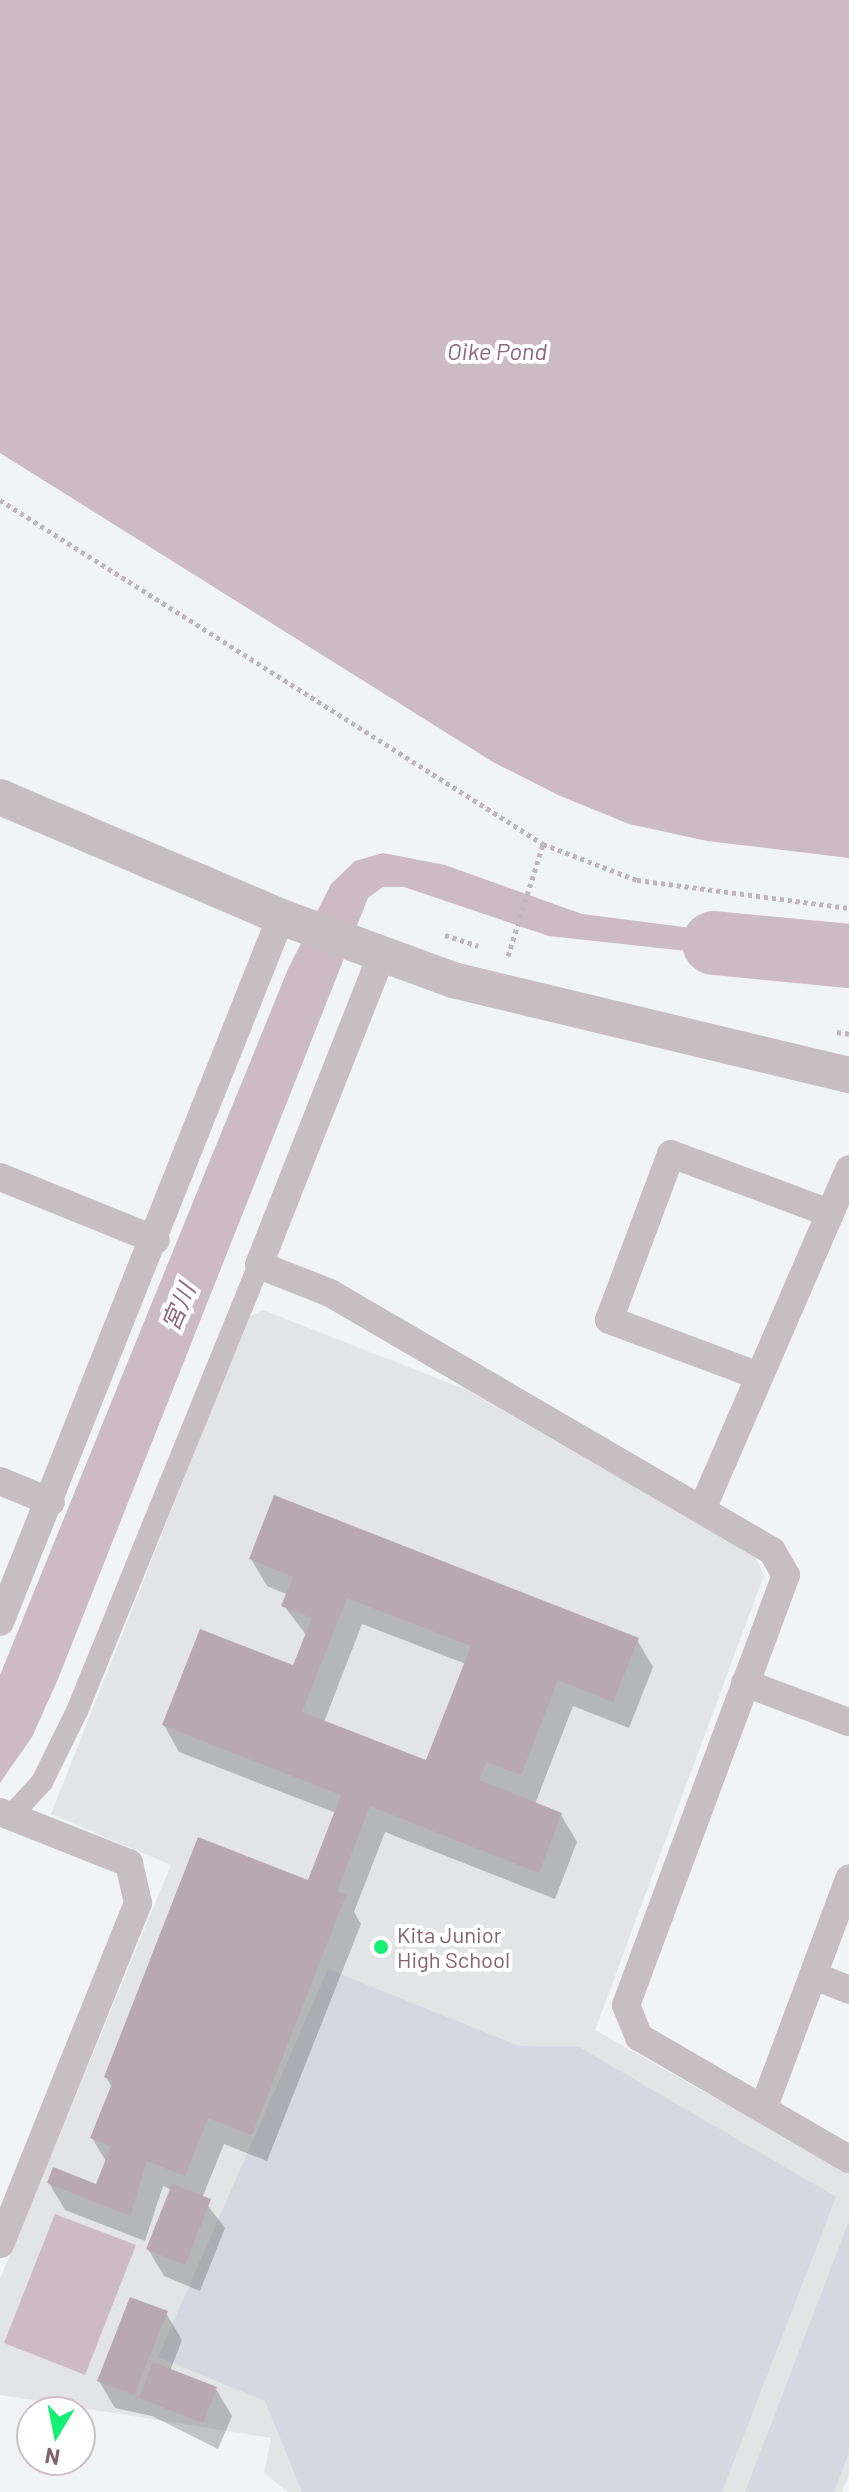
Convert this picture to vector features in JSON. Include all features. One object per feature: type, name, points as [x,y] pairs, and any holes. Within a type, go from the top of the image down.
[{"type":"street","points":[[0,797],[290,920],[374,951],[527,1001],[849,1075]]},
{"type":"street","points":[[0,1622],[290,920]]},
{"type":"street","points":[[0,2244],[138,1903],[129,1863],[3,1819],[42,1782],[77,1711],[259,1265],[374,951]]},
{"type":"street","points":[[759,1376],[609,1320],[671,1154],[830,1213]]},
{"type":"street","points":[[703,1507],[849,1169]]},
{"type":"street","points":[[0,1177],[156,1240]]},
{"type":"street","points":[[259,1265],[330,1293],[703,1507],[772,1551],[786,1575],[626,2005],[639,2037],[849,2159]]},
{"type":"street","points":[[0,1481],[51,1502]]},
{"type":"street","points":[[745,1683],[849,1722]]},
{"type":"street","points":[[763,2109],[849,1879]]},
{"type":"street","points":[[815,1976],[849,1990]]},
{"type":"path","points":[[0,500],[543,844],[637,880],[849,908]]},
{"type":"path","points":[[508,956],[543,844]]},
{"type":"shaded area","name":"Kita Junior High School","points":[[263,1310],[467,1390],[755,1556],[764,1575],[595,2030],[849,2174],[849,2475],[842,2492],[288,2492],[264,2473],[271,2438],[96,2410],[96,2396],[0,2395],[0,2279],[171,1865],[51,1814],[248,1317]]},
{"type":"shaded area","points":[[328,1969],[519,2046],[579,2047],[836,2197],[722,2492],[302,2492],[265,2401],[158,2357]]},
{"type":"shaded area","points":[[849,2221],[849,2453],[834,2492],[745,2492]]},
{"type":"water","name":"Oike Pond","points":[[0,0],[849,0],[849,858],[707,841],[629,824],[558,795],[493,762],[0,453]]},
{"type":"water","name":"宮川","points":[[383,853],[445,865],[582,914],[801,942],[797,963],[549,936],[404,887],[383,887],[368,898],[58,1679],[32,1737],[0,1783],[0,1675],[288,969],[331,884],[355,861]]},
{"type":"water","points":[[55,2214],[136,2245],[85,2375],[4,2343]]},
{"type":"building","points":[[274,1495],[639,1638],[613,1702],[558,1680],[521,1775],[486,1762],[479,1780],[562,1813],[539,1873],[370,1806],[337,1891],[346,1895],[252,2135],[208,2118],[185,2176],[147,2161],[130,2216],[47,2183],[53,2167],[96,2184],[111,2146],[90,2138],[113,2081],[104,2077],[198,1837],[308,1880],[341,1795],[162,1725],[200,1629],[293,1665],[312,1618],[281,1606],[293,1577],[249,1559]],"holes":[[[347,1598],[471,1646],[426,1760],[302,1712]]]},
{"type":"building","points":[[172,2184],[211,2199],[185,2265],[146,2249]]},
{"type":"building","points":[[130,2297],[168,2311],[134,2395],[97,2381]]},
{"type":"building","points":[[153,2362],[217,2387],[203,2423],[139,2398]]},
{"type":"waterway","points":[[714,943],[849,956]]},
{"type":"place","name":"Kita Junior High School","points":[[381,1947]]}]
